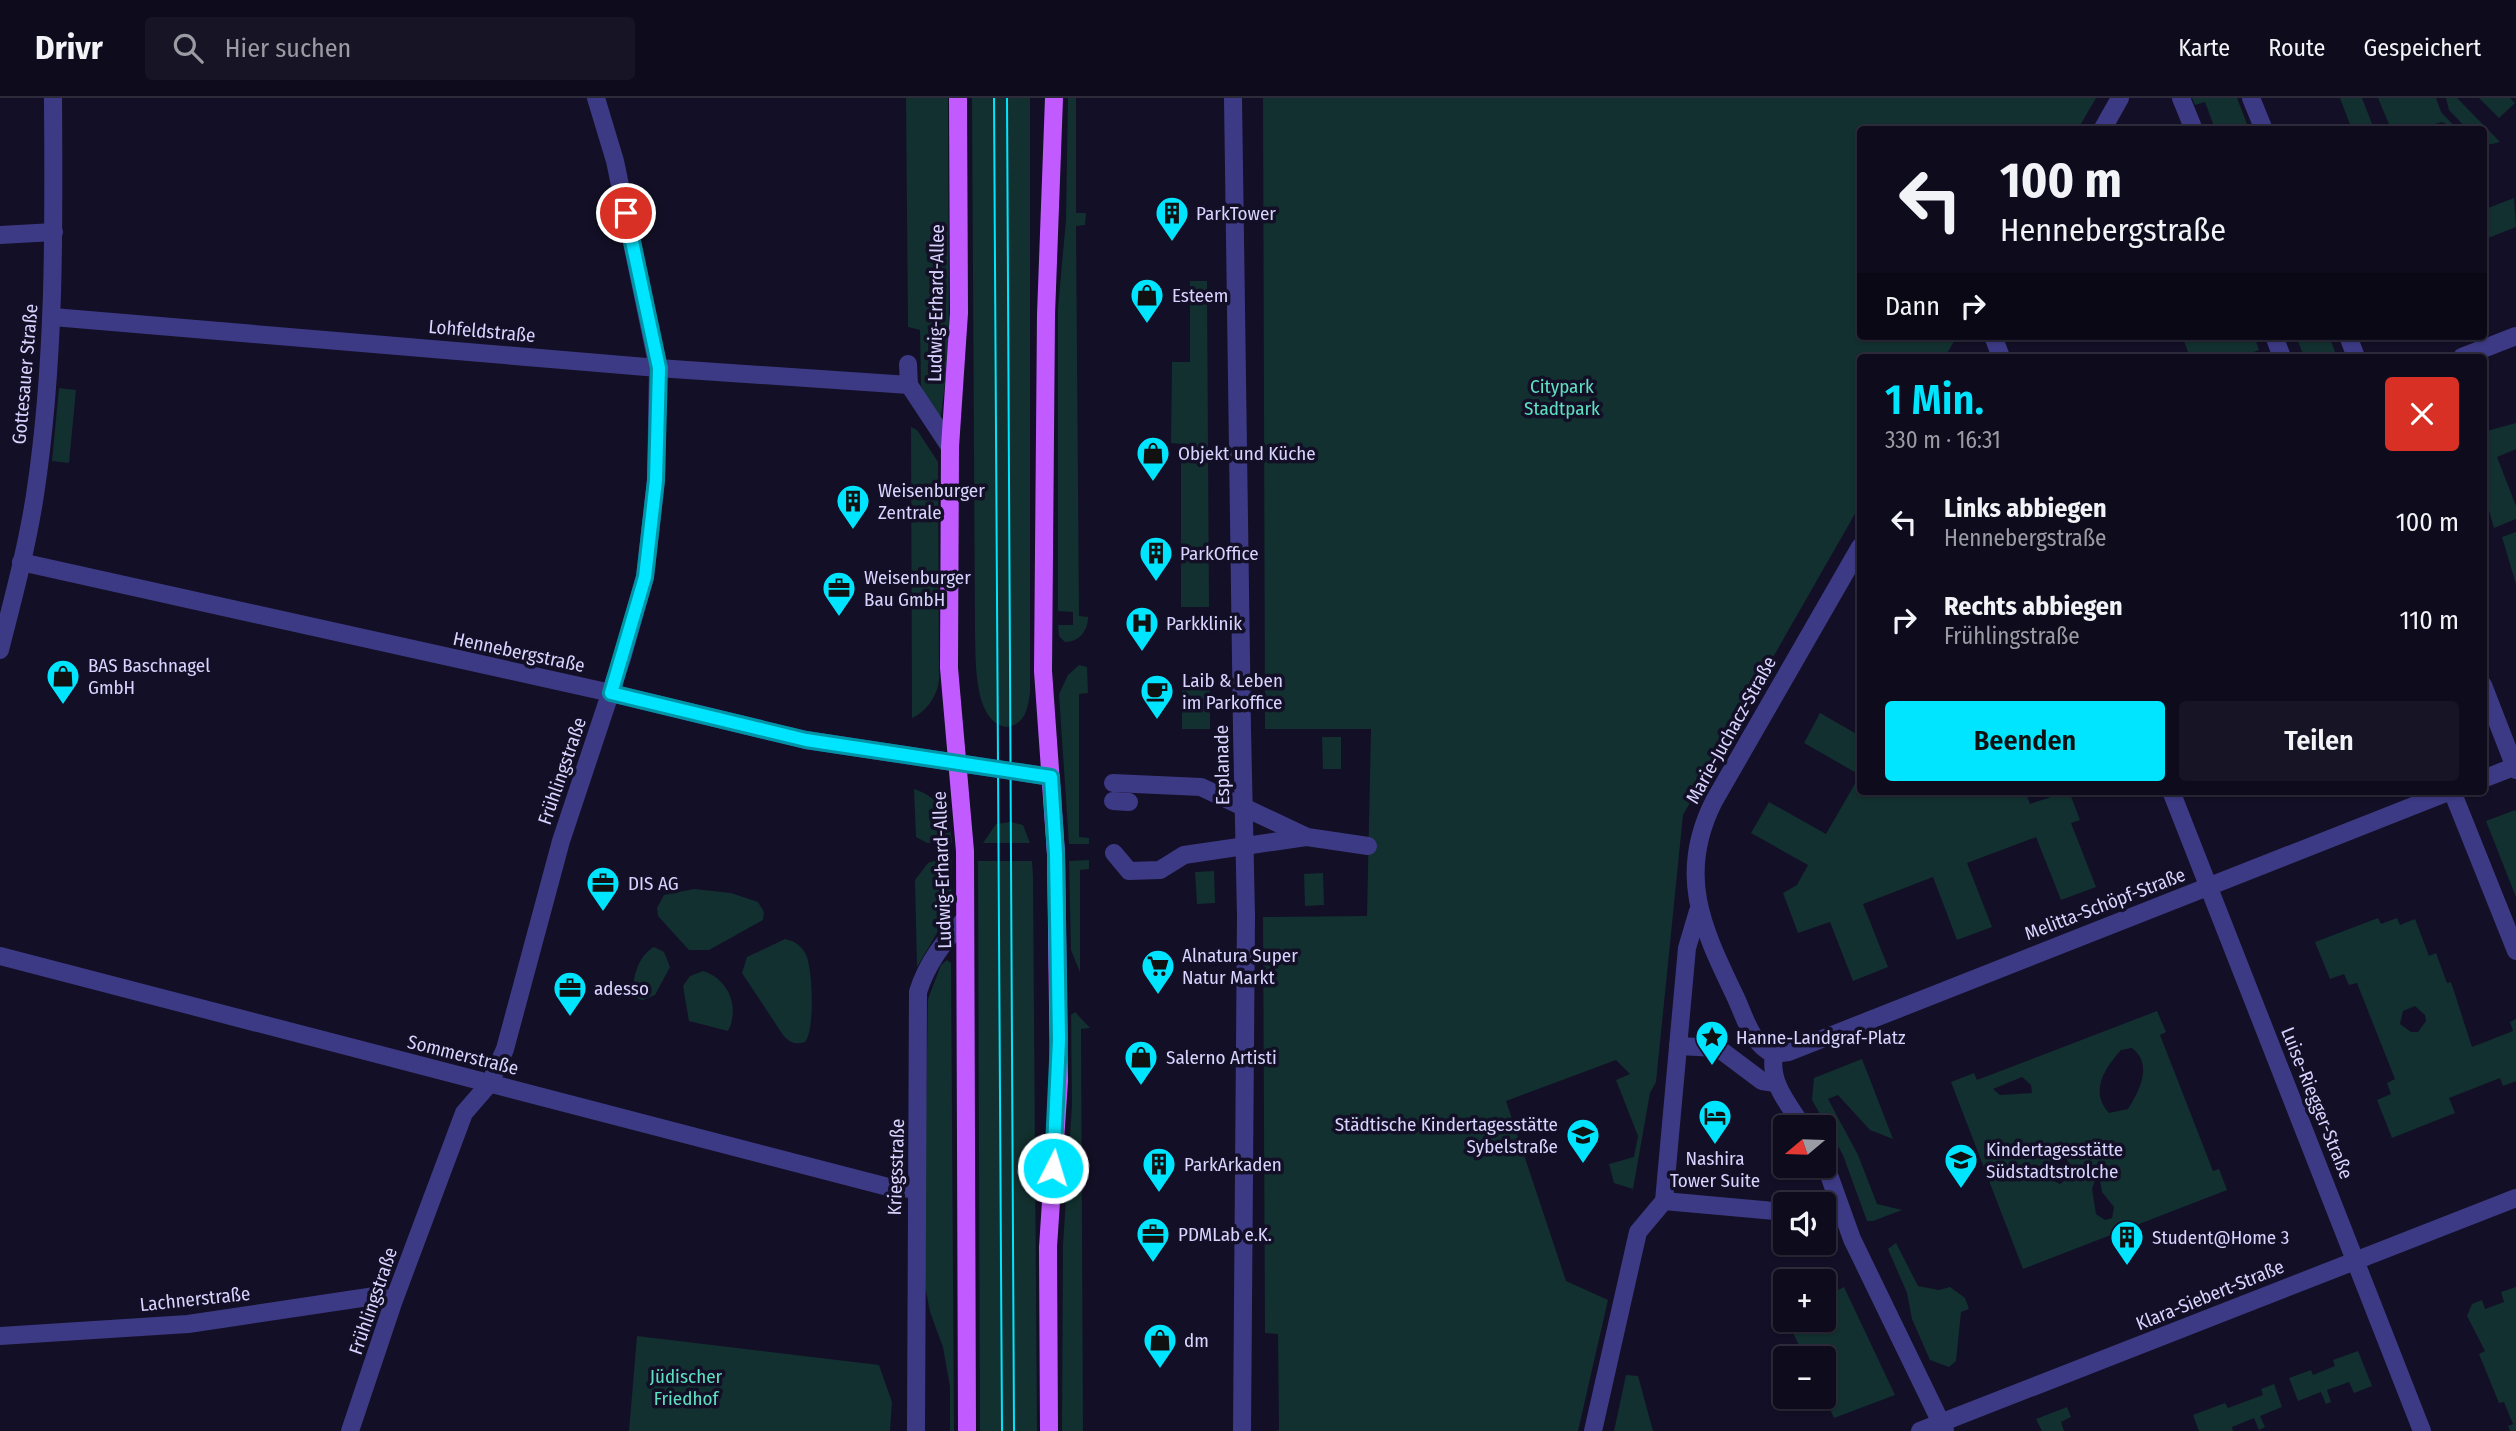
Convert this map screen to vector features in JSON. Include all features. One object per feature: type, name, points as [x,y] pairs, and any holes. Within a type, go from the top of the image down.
[{"type":"main road","name":"Ludwig-Erhard-Allee","points":[[958,98],[959,313],[950,447],[949,668],[965,851],[967,1431]]},
{"type":"main road","points":[[1049,1431],[1048,1247],[1059,1081],[1056,854],[1043,658],[1046,315],[1054,98]]},
{"type":"street","name":"Gottesauer Straße","points":[[0,650],[5,611],[21,562],[35,495],[53,317],[53,98]]},
{"type":"street","name":"Frühlingstraße","points":[[350,1431],[394,1300],[464,1113],[490,1083],[505,1049],[561,841],[611,693],[645,577],[656,480],[659,368],[615,161],[596,98]]},
{"type":"street","name":"Esplanade","points":[[1233,98],[1246,916],[1242,1431]]},
{"type":"street","points":[[2104,126],[2120,98]]},
{"type":"street","points":[[2181,98],[2192,126]]},
{"type":"street","points":[[2251,98],[2262,126]]},
{"type":"street","points":[[0,235],[54,232]]},
{"type":"street","name":"Lohfeldstraße","points":[[53,317],[659,368],[909,385]]},
{"type":"street","points":[[2470,354],[2516,336]]},
{"type":"street","points":[[908,364],[909,385],[950,447]]},
{"type":"street","name":"Marie-Juchacz-Straße","points":[[1774,1054],[1756,1041],[1705,932],[1698,911],[1696,863],[1699,834],[1705,818],[1857,552]]},
{"type":"street","name":"Hennebergstraße","points":[[21,562],[611,693],[806,740],[1051,777]]},
{"type":"street","points":[[2487,695],[2516,768],[2487,778]]},
{"type":"street","points":[[1119,795],[1200,787],[1307,837],[1368,846]]},
{"type":"street","name":"Luise-Riegger-Straße","points":[[2173,795],[2422,1431]]},
{"type":"street","name":"Melitta-Schöpf-Straße","points":[[1774,1054],[1789,1052],[2441,795]]},
{"type":"street","points":[[2453,795],[2516,951]]},
{"type":"street","points":[[1114,853],[1129,871],[1160,870],[1184,855],[1307,837]]},
{"type":"street","points":[[1593,1431],[1639,1232],[1664,1201],[1687,948],[1698,911]]},
{"type":"street","name":"Kriegsstraße","points":[[916,1431],[918,992],[925,970],[946,939],[965,919]]},
{"type":"street","name":"Sommerstraße","points":[[0,956],[892,1188],[916,1189]]},
{"type":"street","points":[[1678,1046],[1718,1048],[1762,1081],[1774,1083]]},
{"type":"street","points":[[1774,1054],[1771,1070],[1774,1083],[1795,1115]]},
{"type":"street","name":"Klara-Siebert-Straße","points":[[1920,1431],[1943,1427],[2355,1258],[2516,1198]]},
{"type":"street","points":[[1664,1201],[1773,1211]]},
{"type":"street","points":[[1836,1216],[1943,1427]]},
{"type":"street","name":"Lachnerstraße","points":[[0,1336],[188,1324],[375,1296],[394,1300]]},
{"type":"green space","points":[[906,98],[948,98],[949,351],[941,416],[933,413],[921,386],[920,330],[908,327]]},
{"type":"green space","points":[[972,98],[1030,98],[1030,692],[1027,710],[1021,720],[1006,727],[995,722],[982,702],[976,658]]},
{"type":"green space","points":[[1068,98],[1076,98],[1076,213],[1086,213],[1085,225],[1076,226],[1079,616],[1088,617],[1082,634],[1075,640],[1065,642],[1059,636],[1058,625],[1073,625],[1073,612],[1058,611],[1058,308],[1066,220]]},
{"type":"green space","name":"Citypark Stadtpark","points":[[1263,98],[2096,98],[2080,126],[1857,126],[1857,340],[1955,340],[1947,354],[1857,354],[1857,510],[1683,815],[1656,1082],[1650,1093],[1633,1189],[1614,1183],[1609,1164],[1634,1157],[1638,1136],[1616,1080],[1630,1074],[1616,1060],[1506,1101],[1566,1281],[1608,1300],[1578,1431],[1275,1431],[1279,1430],[1278,1334],[1265,1333],[1263,917],[1367,916],[1371,729],[1265,729]]},
{"type":"green space","points":[[2192,98],[2237,98],[2248,126],[2214,126],[2205,102],[2195,105]]},
{"type":"green space","points":[[2340,98],[2362,98],[2373,126],[2351,126]]},
{"type":"green space","points":[[2378,98],[2436,98],[2441,112],[2454,126],[2442,122],[2431,126],[2390,126]]},
{"type":"green space","points":[[2446,98],[2457,98],[2484,126],[2464,126],[2449,110]]},
{"type":"green space","points":[[2479,98],[2510,98],[2515,103],[2499,118]]},
{"type":"green space","points":[[2487,129],[2500,142],[2487,145]]},
{"type":"green space","points":[[2514,198],[2516,227],[2487,238],[2487,208]]},
{"type":"green space","points":[[1190,281],[1207,281],[1209,607],[1181,607],[1181,444],[1171,443],[1172,362],[1190,362]]},
{"type":"green space","points":[[2184,340],[2255,340],[2259,350],[2248,354],[2189,354]]},
{"type":"green space","points":[[2298,340],[2331,340],[2336,354],[2303,354]]},
{"type":"green space","points":[[59,388],[76,390],[69,463],[52,461]]},
{"type":"green space","points":[[2516,423],[2516,449],[2497,457],[2516,506],[2516,519],[2494,528],[2487,504],[2487,431]]},
{"type":"green space","points":[[911,427],[917,430],[938,462],[939,678],[931,702],[912,718]]},
{"type":"green space","points":[[2516,532],[2516,584],[2502,537]]},
{"type":"green space","points":[[1079,665],[1087,667],[1088,693],[1079,694],[1079,837],[1089,838],[1089,844],[1069,844],[1059,694],[1068,675]]},
{"type":"green space","points":[[1182,681],[1210,681],[1210,729],[1182,729]]},
{"type":"green space","points":[[1820,713],[1857,734],[1857,773],[1804,743]]},
{"type":"green space","points":[[1322,737],[1341,737],[1341,769],[1323,769]]},
{"type":"green space","points":[[1857,780],[1857,795],[2027,795],[2030,804],[2057,795],[2071,795],[2080,820],[2071,823],[2096,887],[2061,900],[2036,837],[1967,863],[1992,927],[1957,940],[1933,877],[1863,904],[1888,967],[1853,981],[1830,922],[1798,933],[1783,893],[1797,885],[1808,865],[1751,833],[1769,802],[1826,834]]},
{"type":"green space","points":[[914,789],[931,797],[942,809],[949,824],[952,843],[927,843],[916,837]]},
{"type":"green space","points":[[2515,810],[2516,812],[2516,897],[2486,821]]},
{"type":"green space","points":[[1011,822],[1023,825],[1030,843],[983,843],[996,824]]},
{"type":"green space","points":[[952,860],[951,909],[917,967],[915,880],[928,863]]},
{"type":"green space","points":[[1089,860],[1089,869],[1080,870],[1080,972],[1071,950],[1069,861]]},
{"type":"green space","points":[[978,861],[1032,861],[1037,1431],[980,1431]]},
{"type":"green space","points":[[1214,871],[1215,903],[1197,904],[1195,872]]},
{"type":"green space","points":[[1323,873],[1324,905],[1305,906],[1304,874]]},
{"type":"green space","points":[[694,889],[731,893],[758,902],[764,912],[763,920],[709,950],[689,950],[658,916],[657,908],[664,895]]},
{"type":"green space","points":[[2378,918],[2381,924],[2397,918],[2400,925],[2415,919],[2429,956],[2436,953],[2447,983],[2451,982],[2472,1047],[2513,1031],[2510,1022],[2516,1019],[2516,1081],[2503,1086],[2500,1078],[2449,1098],[2455,1113],[2392,1138],[2377,1100],[2391,1094],[2387,1083],[2395,1079],[2357,983],[2349,985],[2344,974],[2330,979],[2315,942]],"holes":[[[2415,1006],[2425,1015],[2426,1021],[2418,1032],[2411,1032],[2400,1024],[2403,1011]]]},
{"type":"green space","points":[[785,939],[802,949],[810,973],[810,1026],[805,1042],[801,1043],[793,1043],[783,1035],[742,973],[747,957]]},
{"type":"green space","points":[[654,947],[664,952],[670,967],[655,995],[643,1000],[638,999],[634,986],[636,970],[644,956]]},
{"type":"green space","points":[[947,960],[951,963],[954,1431],[950,1431],[950,1387],[943,1347],[930,1312],[923,1275],[928,999],[941,965]]},
{"type":"green space","points":[[703,971],[720,981],[730,995],[733,1013],[728,1031],[689,1021],[683,986],[690,976]]},
{"type":"green space","points":[[2157,1011],[2166,1032],[2160,1035],[2213,1171],[2219,1169],[2227,1190],[2023,1269],[1951,1082],[1974,1073],[1977,1080]],"holes":[[[2132,1048],[2138,1054],[2142,1062],[2142,1077],[2137,1094],[2128,1109],[2109,1113],[2103,1105],[2100,1088],[2105,1072],[2121,1050]],[[2022,1077],[2031,1085],[2032,1093],[2000,1095],[1993,1089]],[[2062,1151],[2068,1164],[2067,1179],[2060,1184],[2050,1179],[2057,1154]],[[2095,1180],[2100,1181],[2102,1192],[2114,1207],[2112,1218],[2105,1220],[2096,1214],[2092,1189]]]},
{"type":"green space","points":[[1075,1012],[1090,1028],[1081,1029],[1083,1431],[1062,1431],[1063,1245],[1072,1105],[1071,1015]]},
{"type":"green space","points":[[1862,1059],[1893,1139],[1870,1130],[1838,1095],[1828,1099],[1858,1155],[1877,1204],[1902,1210],[1867,1221],[1836,1143],[1836,1115],[1820,1115],[1812,1100],[1814,1078]]},
{"type":"green space","points":[[1896,1243],[1918,1286],[1939,1290],[1950,1287],[1965,1298],[1969,1309],[1961,1312],[1956,1361],[1949,1367],[1930,1360],[1912,1319],[1907,1293],[1888,1249]]},
{"type":"green space","points":[[1844,1287],[1895,1395],[1834,1418],[1830,1409],[1836,1409],[1836,1346],[1799,1346],[1793,1332],[1836,1332],[1836,1291]]},
{"type":"green space","points":[[2516,1287],[2516,1431],[2510,1431],[2508,1426],[2513,1424],[2504,1402],[2499,1403],[2479,1354],[2485,1351],[2467,1316],[2472,1304],[2482,1300],[2485,1309],[2504,1302],[2501,1292]]},
{"type":"green space","name":"Jüdischer Friedhof","points":[[637,1336],[879,1365],[892,1402],[890,1431],[629,1431]]},
{"type":"green space","points":[[2358,1351],[2372,1386],[2354,1393],[2349,1382],[2327,1390],[2331,1402],[2326,1404],[2321,1392],[2298,1401],[2289,1378],[2311,1370],[2313,1375],[2335,1366],[2333,1360]]},
{"type":"green space","points":[[1626,1375],[1638,1376],[1653,1431],[1614,1431]]},
{"type":"green space","points":[[2274,1384],[2282,1407],[2260,1416],[2265,1427],[2259,1430],[2254,1418],[2232,1427],[2233,1431],[2199,1431],[2193,1415],[2225,1403],[2228,1408],[2263,1395],[2261,1389]]},
{"type":"green space","points":[[2067,1407],[2071,1417],[2061,1422],[2064,1431],[2042,1431],[2036,1419]]},
{"type":"tram line","points":[[994,98],[1002,1431]]},
{"type":"tram line","points":[[1007,98],[1014,1431]]},
{"type":"place","name":"ParkTower","points":[[1172,243]]},
{"type":"place","name":"Esteem","points":[[1147,325]]},
{"type":"place","name":"Objekt und Küche","points":[[1153,483]]},
{"type":"place","name":"Weisenburger Zentrale","points":[[853,531]]},
{"type":"place","name":"ParkOffice","points":[[1156,583]]},
{"type":"place","name":"Weisenburger Bau GmbH","points":[[839,618]]},
{"type":"place","name":"Parkklinik","points":[[1142,653]]},
{"type":"place","name":"BAS Baschnagel GmbH","points":[[63,706]]},
{"type":"place","name":"Laib & Leben im Parkoffice","points":[[1157,721]]},
{"type":"place","name":"DIS AG","points":[[603,913]]},
{"type":"place","name":"Alnatura Super Natur Markt","points":[[1158,996]]},
{"type":"place","name":"adesso","points":[[570,1018]]},
{"type":"place","name":"Hanne-Landgraf-Platz","points":[[1712,1067]]},
{"type":"place","name":"Salerno Artisti","points":[[1141,1087]]},
{"type":"place","name":"Nashira Tower Suite","points":[[1715,1146]]},
{"type":"place","name":"Städtische Kindertagesstätte Sybelstraße","points":[[1583,1165]]},
{"type":"place","name":"Kindertagesstätte Südstadtstrolche","points":[[1961,1190]]},
{"type":"place","name":"ParkArkaden","points":[[1159,1194]]},
{"type":"place","name":"PDMLab e.K.","points":[[1153,1264]]},
{"type":"place","name":"Student@Home 3","points":[[2127,1267]]},
{"type":"place","name":"dm","points":[[1160,1370]]},
{"type":"route","points":[[626,213],[659,368],[656,480],[645,577],[611,693],[806,740],[1051,777],[1055,818],[1059,1040],[1058,1110],[1053,1168]]}]
